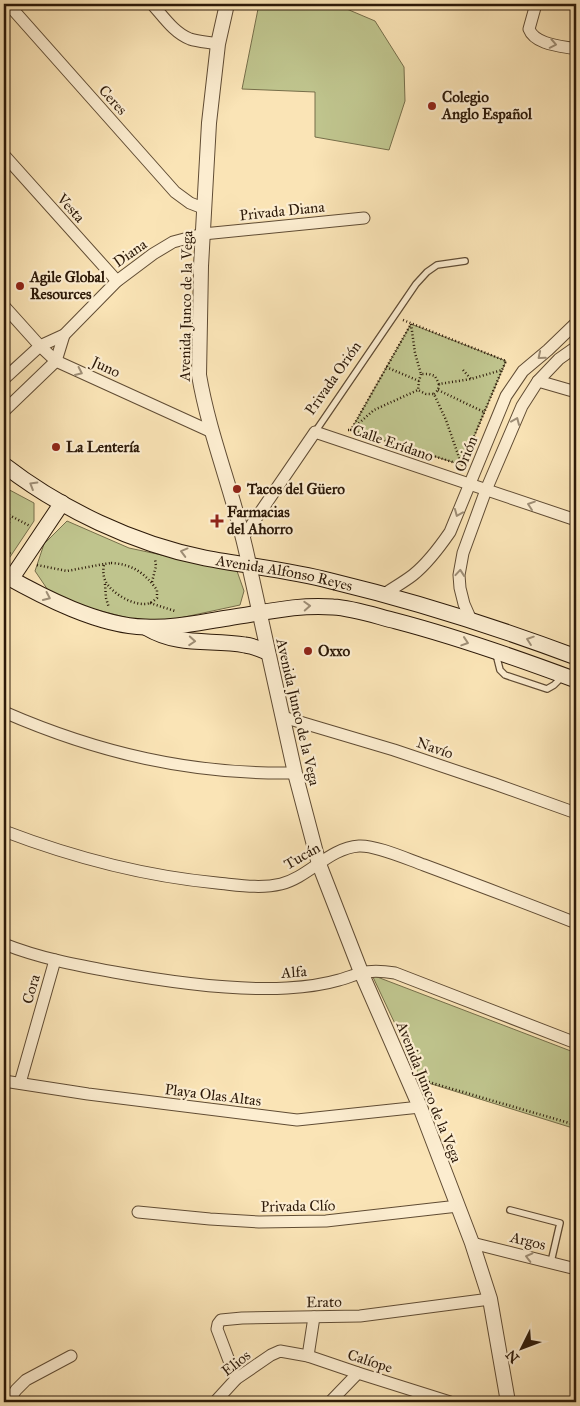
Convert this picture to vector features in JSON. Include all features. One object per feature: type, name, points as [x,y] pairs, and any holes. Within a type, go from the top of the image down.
[{"type":"main road","name":"Avenida Alfonso Reyes","points":[[4,465],[18,476],[100,524],[154,545],[203,558],[329,580],[383,594],[471,620],[576,657]]},
{"type":"main road","points":[[7,577],[22,562],[62,503]]},
{"type":"main road","name":"Avenida Alfonso Reyes","points":[[7,577],[61,604],[112,622],[146,628],[179,625],[298,607],[335,607],[418,627],[570,678]]},
{"type":"main road","points":[[146,628],[156,634],[184,641],[244,644],[267,652]]},
{"type":"street","name":"Ceres","points":[[8,4],[175,192],[190,203],[203,208]]},
{"type":"street","points":[[152,4],[182,34],[190,38],[218,44]]},
{"type":"street","name":"Avenida Junco de la Vega","points":[[227,4],[218,44],[209,123],[203,208],[199,375],[212,432],[244,536],[248,565],[267,652],[295,773],[319,864],[361,972],[420,1107],[472,1242],[490,1299],[508,1402]]},
{"type":"street","points":[[536,4],[529,30],[531,35],[543,42],[576,49]]},
{"type":"street","name":"Vesta","points":[[4,155],[116,281]]},
{"type":"street","name":"Privada Diana","points":[[203,234],[364,218]]},
{"type":"street","name":"Diana","points":[[4,379],[40,346],[64,335],[116,281],[153,254],[173,242],[203,234]]},
{"type":"street","name":"Juno","points":[[4,306],[56,361],[212,432]]},
{"type":"street","name":"Orión","points":[[383,594],[412,576],[438,549],[450,532],[506,396],[522,371],[548,350],[576,322]]},
{"type":"street","name":"Diana","points":[[4,411],[56,361],[64,335]]},
{"type":"street","points":[[471,620],[464,604],[459,575],[463,553],[486,490],[522,406],[538,381],[559,359],[576,347]]},
{"type":"street","points":[[538,381],[576,392]]},
{"type":"street","name":"Calle Erídano","points":[[315,432],[576,520]]},
{"type":"street","name":"Privada Orión","points":[[244,536],[315,432]]},
{"type":"street","points":[[4,712],[56,734],[89,745],[156,762],[259,774],[295,773]]},
{"type":"street","name":"Navío","points":[[283,717],[394,750],[576,813]]},
{"type":"street","name":"Tucán","points":[[4,831],[72,854],[112,865],[205,882],[248,886],[282,884],[297,878],[345,849],[360,846],[378,849],[576,923]]},
{"type":"street","name":"Alfa","points":[[4,944],[55,960],[169,981],[247,988],[287,988],[316,985],[341,980],[361,972],[381,971],[394,973],[576,1043]]},
{"type":"street","name":"Cora","points":[[20,1083],[55,960]]},
{"type":"street","name":"Playa Olas Altas","points":[[4,1082],[297,1120],[420,1107]]},
{"type":"street","name":"Privada Clío","points":[[138,1212],[259,1222],[326,1222],[458,1206]]},
{"type":"street","name":"Argos","points":[[472,1242],[576,1269]]},
{"type":"street","name":"Erato","points":[[236,1380],[217,1329],[221,1320],[380,1314],[490,1299]]},
{"type":"street","points":[[308,1356],[314,1317]]},
{"type":"street","name":"Calíope","points":[[280,1351],[308,1356],[445,1402]]},
{"type":"street","name":"Elios","points":[[215,1402],[236,1380],[271,1355],[280,1351]]},
{"type":"street","points":[[8,1402],[26,1380],[71,1356]]},
{"type":"street","points":[[330,1402],[358,1373]]},
{"type":"lane","name":"Privada Orión","points":[[315,432],[426,272],[438,265],[465,261]]},
{"type":"lane","points":[[510,1210],[560,1223],[551,1262]]},
{"type":"path","points":[[394,316],[506,361],[462,466]]},
{"type":"path","points":[[351,430],[411,324]]},
{"type":"path","points":[[411,324],[422,374],[418,390]]},
{"type":"path","points":[[386,367],[419,381]]},
{"type":"path","points":[[462,370],[471,379]]},
{"type":"path","points":[[439,384],[471,379],[502,370]]},
{"type":"path","points":[[418,390],[426,394],[434,394],[438,390],[439,384],[435,376],[422,374]]},
{"type":"path","points":[[351,430],[374,410],[418,390]]},
{"type":"path","points":[[438,390],[484,412]]},
{"type":"path","points":[[434,394],[446,420],[462,466]]},
{"type":"path","points":[[351,430],[462,466]]},
{"type":"path","points":[[4,510],[9,515],[42,533]]},
{"type":"path","points":[[4,530],[9,524],[9,515]]},
{"type":"path","points":[[152,582],[156,566],[154,545]]},
{"type":"path","points":[[22,562],[67,571],[111,563],[126,564],[152,582],[157,590],[157,598],[150,603],[143,604],[128,600],[119,595],[105,582]]},
{"type":"path","points":[[104,564],[103,573],[106,598],[112,622]]},
{"type":"path","points":[[406,1076],[576,1125]]},
{"type":"green space","points":[[259,4],[335,4],[375,21],[404,67],[405,101],[389,150],[315,137],[315,92],[242,89]]},
{"type":"green space","points":[[411,324],[506,361],[462,465],[351,430]]},
{"type":"green space","points":[[4,487],[34,503],[34,521],[4,566]]},
{"type":"green space","points":[[67,521],[129,548],[237,571],[244,591],[240,605],[152,624],[54,599],[35,571],[44,544]]},
{"type":"green space","points":[[372,975],[576,1053],[576,1129],[422,1081]]},
{"type":"place","name":"Colegio Anglo Español","points":[[432,106]]},
{"type":"place","name":"Agile Global Resources","points":[[20,286]]},
{"type":"place","name":"La Lentería","points":[[56,447]]},
{"type":"place","name":"Tacos del Güero","points":[[237,489]]},
{"type":"place","name":"Farmacias del Ahorro","points":[[217,521]]},
{"type":"place","name":"Oxxo","points":[[308,651]]}]
